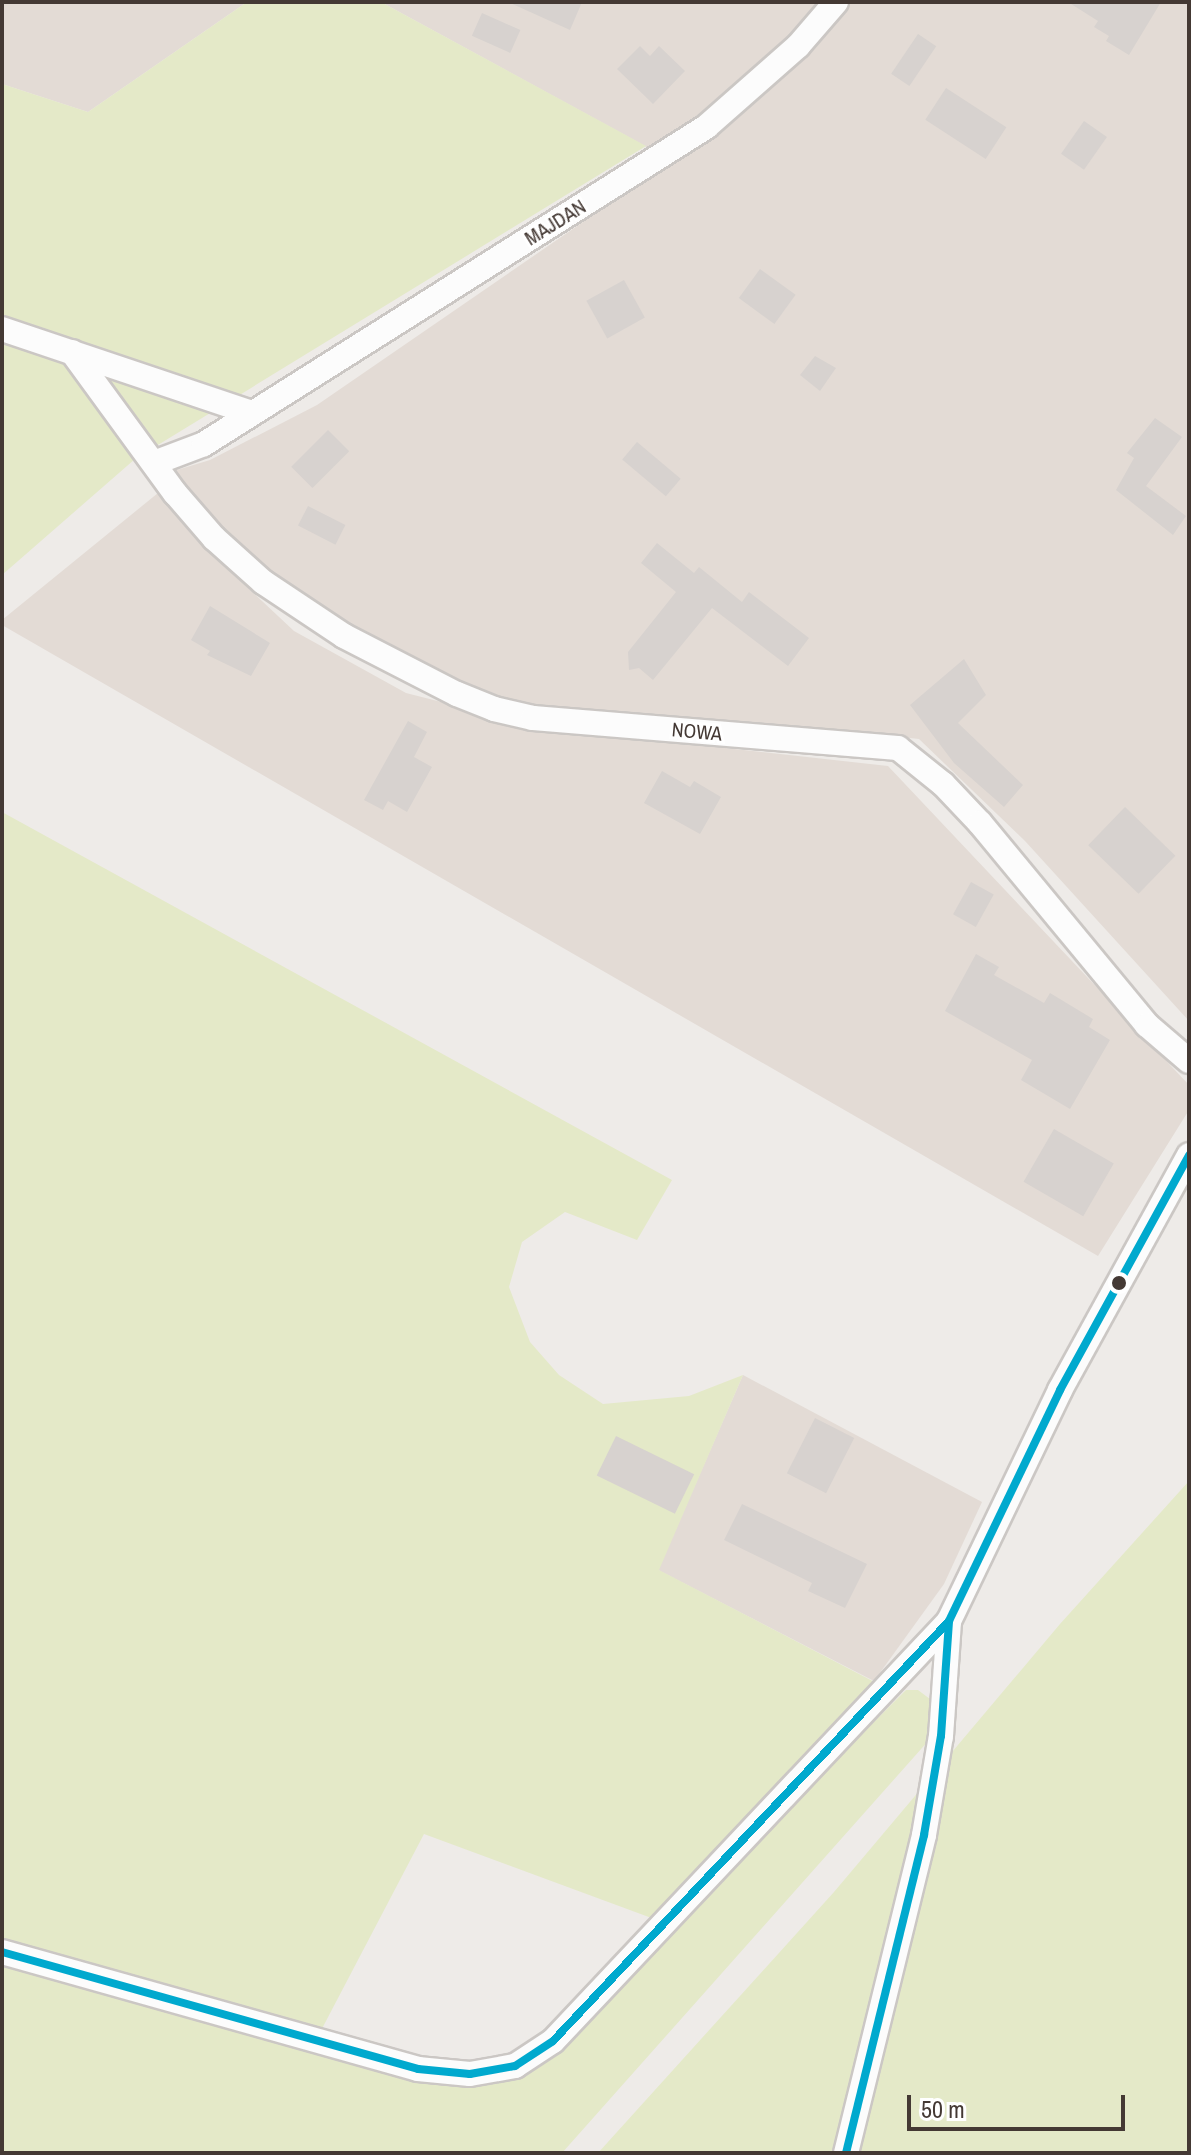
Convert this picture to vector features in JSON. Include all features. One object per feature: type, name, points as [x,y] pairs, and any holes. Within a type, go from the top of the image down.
[{"type":"street","name":"MAJDAN","points":[[154,463],[204,444],[706,127],[798,46],[836,2]]},
{"type":"street","points":[[2,329],[252,413]]},
{"type":"street","name":"NOWA","points":[[72,352],[214,538],[263,582],[344,636],[494,709],[533,718],[898,748],[943,784],[980,823],[1147,1025],[1189,1061]]},
{"type":"street","points":[[2,1952],[418,2069],[470,2074],[515,2066],[553,2041],[949,1621],[1060,1390],[1189,1155]]},
{"type":"street","points":[[846,2153],[924,1835],[941,1736],[949,1621]]},
{"type":"shaded area","points":[[2,2],[247,2],[88,112],[2,84]]},
{"type":"shaded area","points":[[381,2],[1189,2],[1189,1021],[1025,841],[919,739],[856,732],[533,718],[274,590],[167,473],[210,460],[317,405],[660,169],[645,146]]},
{"type":"shaded area","points":[[158,493],[231,572],[294,631],[406,693],[544,728],[888,766],[1189,1085],[1189,1110],[1098,1256],[2,625],[2,620]]},
{"type":"shaded area","points":[[743,1375],[982,1502],[944,1584],[874,1681],[658,1570]]},
{"type":"green space","points":[[247,2],[381,2],[646,146],[135,459],[2,575],[2,84],[88,112]]},
{"type":"green space","points":[[2,812],[672,1180],[637,1240],[565,1212],[522,1242],[509,1287],[530,1342],[559,1375],[603,1404],[689,1396],[743,1375],[659,1570],[886,1688],[665,1923],[424,1834],[315,2042],[470,2074],[553,2041],[906,1690],[918,1690],[930,1699],[930,1739],[562,2153],[2,2153]]},
{"type":"green space","points":[[1189,1481],[1188,2153],[598,2153],[834,1892],[1060,1624]]},
{"type":"building","points":[[508,2],[582,2],[570,30]]},
{"type":"building","points":[[1068,2],[1161,2],[1129,55],[1106,41],[1109,36],[1094,27],[1098,21]]},
{"type":"building","points":[[482,13],[520,30],[510,53],[472,36]]},
{"type":"building","points":[[918,34],[936,46],[909,86],[891,74]]},
{"type":"building","points":[[640,46],[650,56],[659,46],[685,71],[653,104],[617,69]]},
{"type":"building","points":[[946,88],[1006,127],[986,159],[925,120]]},
{"type":"building","points":[[1084,121],[1107,137],[1084,170],[1061,154]]},
{"type":"building","points":[[760,269],[796,295],[774,324],[739,298]]},
{"type":"building","points":[[624,280],[645,318],[607,338],[586,301]]},
{"type":"building","points":[[815,356],[836,368],[820,391],[800,375]]},
{"type":"building","points":[[1155,418],[1182,437],[1146,486],[1186,516],[1173,535],[1116,490],[1134,458],[1127,453]]},
{"type":"building","points":[[328,430],[349,451],[312,488],[291,467]]},
{"type":"building","points":[[637,442],[681,479],[666,496],[622,460]]},
{"type":"building","points":[[308,506],[345,525],[335,545],[298,526]]},
{"type":"building","points":[[657,543],[694,573],[699,567],[742,602],[749,592],[809,638],[788,666],[712,608],[653,680],[639,668],[629,670],[628,652],[676,592],[641,563]]},
{"type":"building","points":[[210,606],[270,643],[251,676],[207,655],[210,651],[191,640]]},
{"type":"building","points":[[964,659],[986,695],[958,723],[1023,785],[1004,807],[954,763],[910,705]]},
{"type":"building","points":[[408,721],[427,732],[414,757],[432,767],[407,812],[388,801],[383,810],[364,800]]},
{"type":"building","points":[[662,771],[690,787],[694,781],[721,797],[700,834],[644,803]]},
{"type":"building","points":[[1125,807],[1175,856],[1139,894],[1088,845]]},
{"type":"building","points":[[971,882],[994,895],[976,927],[953,914]]},
{"type":"building","points":[[976,954],[999,967],[994,975],[1044,1003],[1050,993],[1093,1019],[1089,1027],[1110,1040],[1070,1109],[1021,1080],[1032,1060],[945,1011]]},
{"type":"building","points":[[1054,1129],[1114,1164],[1083,1216],[1024,1182]]},
{"type":"building","points":[[815,1418],[854,1438],[826,1493],[787,1473]]},
{"type":"building","points":[[616,1436],[694,1474],[675,1514],[597,1476]]},
{"type":"building","points":[[742,1504],[867,1564],[845,1608],[808,1591],[812,1583],[724,1540]]},
{"type":"transit line","points":[[2,1952],[418,2069],[470,2074],[515,2066],[553,2041],[949,1621],[1060,1390],[1189,1155]]},
{"type":"transit line","points":[[846,2153],[924,1835],[941,1736],[949,1621]]}]
